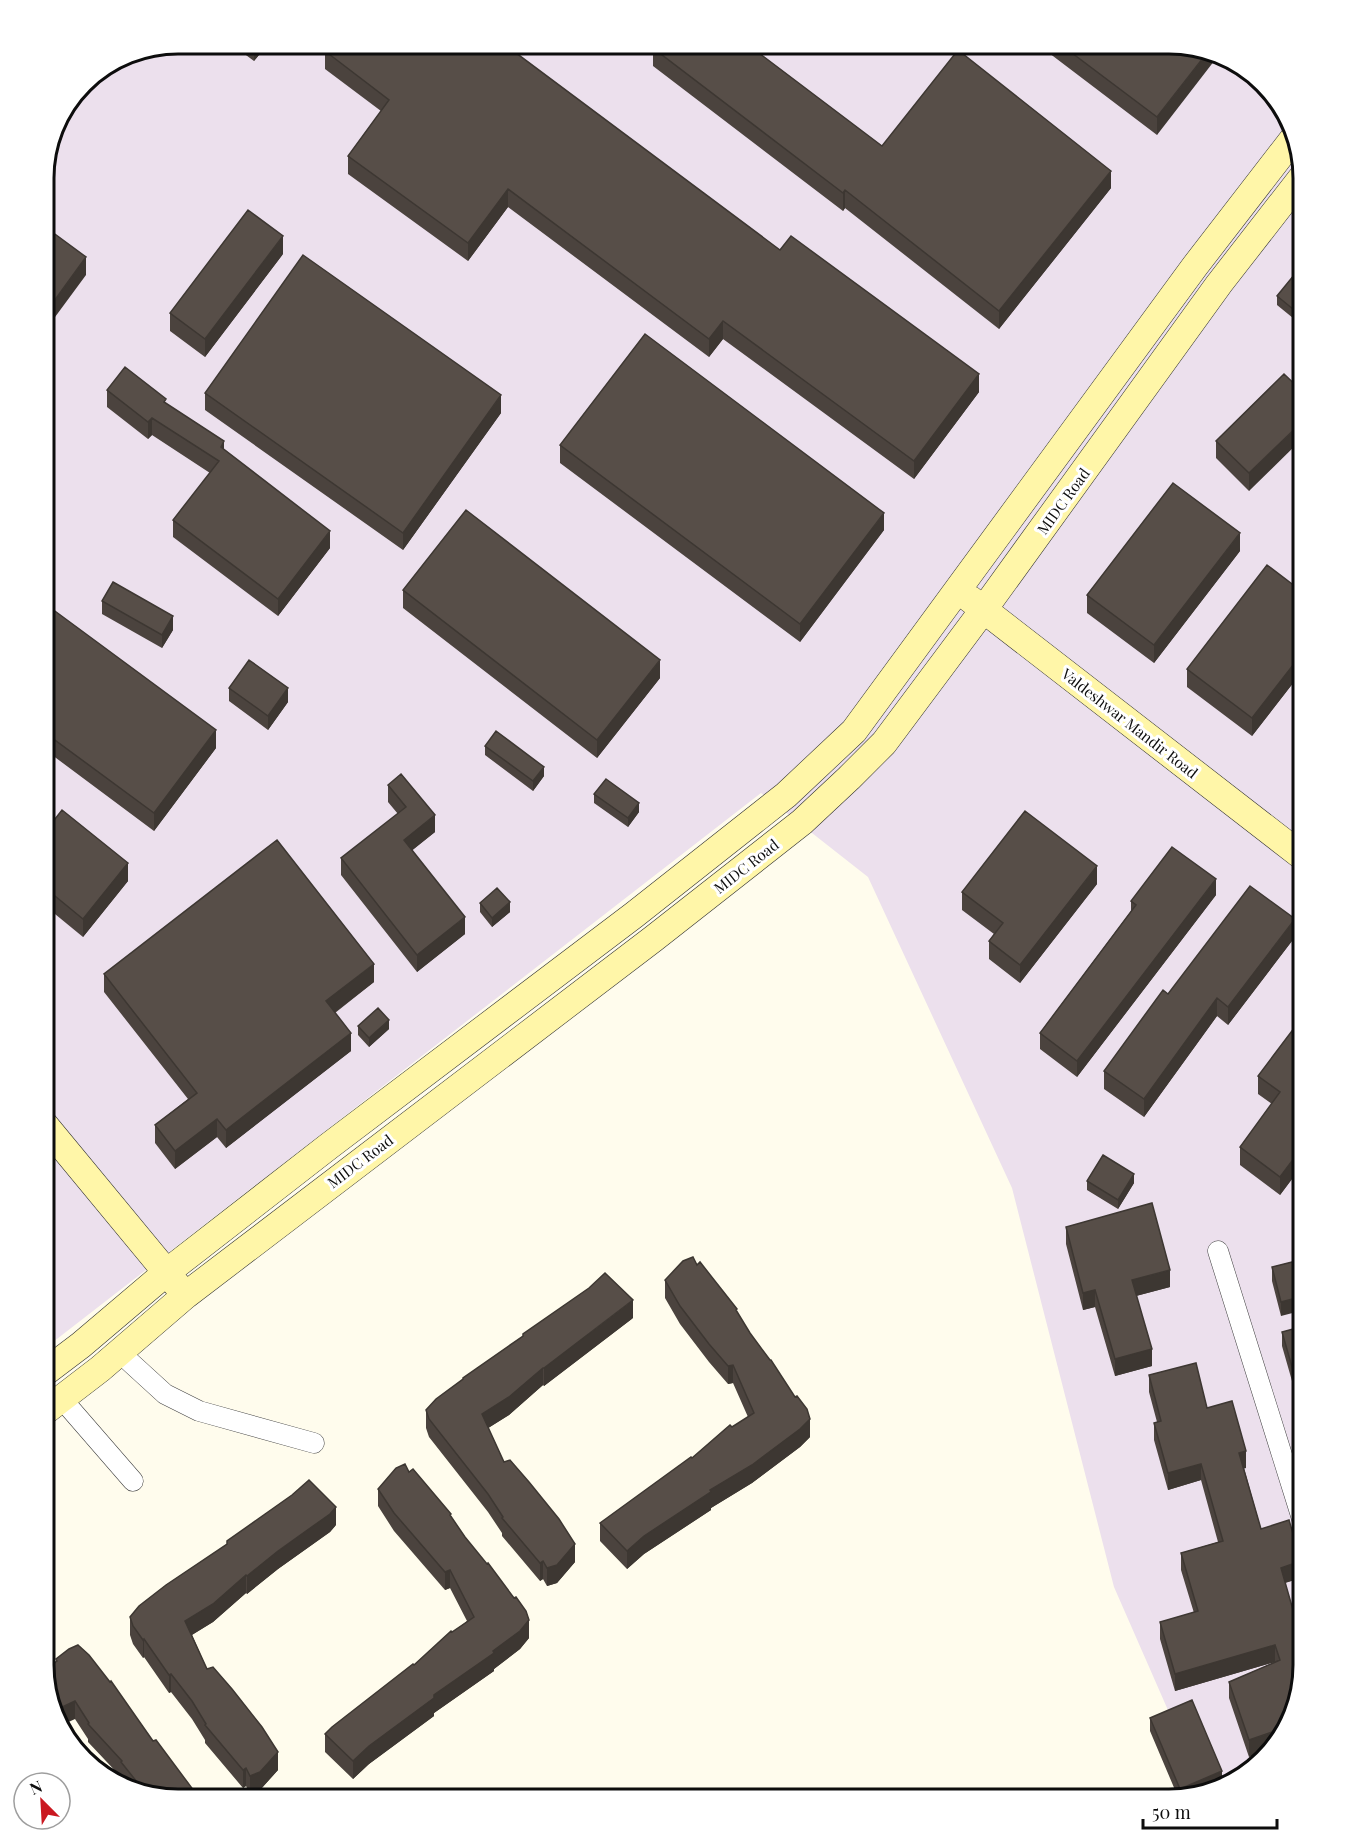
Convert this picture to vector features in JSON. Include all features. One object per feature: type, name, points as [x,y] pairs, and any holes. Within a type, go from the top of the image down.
[{"type":"main road","name":"MIDC Road","points":[[54,1365],[166,1272],[634,915],[786,795],[854,731],[1195,266],[1289,145]]},
{"type":"main road","name":"MIDC Road","points":[[54,1403],[120,1352],[186,1295],[653,939],[802,822],[849,778],[884,743],[1219,284],[1293,189]]},
{"type":"main road","name":"Valdeshwar Mandir Road","points":[[957,590],[1293,848]]},
{"type":"main road","points":[[54,1136],[186,1295]]},
{"type":"street","points":[[1218,1251],[1293,1487]]},
{"type":"street","points":[[120,1352],[165,1394],[199,1411],[314,1443]]},
{"type":"street","points":[[54,1407],[133,1481]]},
{"type":"shaded area","points":[[178,54],[1177,54],[1217,63],[1245,80],[1267,102],[1284,130],[1292,162],[1293,178],[1293,1665],[1289,1697],[1284,1713],[1267,1741],[1245,1763],[1217,1780],[1201,1785],[1114,1587],[1012,1188],[868,877],[761,793],[54,1341],[54,170],[63,130],[90,90],[130,63],[154,56]]},
{"type":"building","points":[[329,54],[517,54],[780,250],[791,236],[979,374],[914,461],[723,321],[709,339],[508,189],[468,243],[348,156],[389,100]]},
{"type":"building","points":[[661,54],[760,54],[882,146],[955,54],[963,54],[1111,171],[999,311],[845,190],[843,193]]},
{"type":"building","points":[[1073,54],[1177,54],[1203,59],[1157,117]]},
{"type":"building","points":[[248,210],[283,236],[205,339],[170,313]]},
{"type":"building","points":[[54,233],[86,257],[54,301]]},
{"type":"building","points":[[303,255],[501,395],[403,533],[205,393]]},
{"type":"building","points":[[1293,276],[1293,309],[1277,296]]},
{"type":"building","points":[[645,334],[884,513],[800,624],[560,445]]},
{"type":"building","points":[[125,367],[166,399],[164,402],[224,441],[221,447],[330,531],[278,599],[173,520],[219,461],[152,418],[148,422],[107,390]]},
{"type":"building","points":[[1284,374],[1293,383],[1293,431],[1249,473],[1216,441]]},
{"type":"building","points":[[1173,483],[1240,533],[1154,645],[1087,595]]},
{"type":"building","points":[[466,510],[660,660],[597,740],[403,590]]},
{"type":"building","points":[[1267,565],[1293,585],[1293,665],[1252,718],[1187,669]]},
{"type":"building","points":[[113,582],[173,616],[162,635],[102,601]]},
{"type":"building","points":[[54,610],[216,730],[154,813],[54,739]]},
{"type":"building","points":[[249,660],[288,688],[268,716],[229,688]]},
{"type":"building","points":[[496,731],[544,767],[533,781],[485,746]]},
{"type":"building","points":[[401,774],[435,815],[404,840],[465,917],[417,955],[341,858],[406,807],[388,785]]},
{"type":"building","points":[[606,779],[639,803],[628,818],[594,794]]},
{"type":"building","points":[[62,810],[128,863],[83,919],[54,895],[54,820]]},
{"type":"building","points":[[1025,811],[1097,866],[1020,965],[989,941],[1003,923],[962,892]]},
{"type":"building","points":[[277,840],[374,964],[326,1001],[351,1033],[226,1130],[217,1119],[175,1151],[155,1125],[197,1093],[104,974]]},
{"type":"building","points":[[1172,847],[1216,879],[1077,1061],[1040,1033],[1136,905],[1131,901]]},
{"type":"building","points":[[1250,886],[1293,918],[1293,922],[1228,1007],[1217,998],[1144,1099],[1104,1071],[1163,990],[1168,994]]},
{"type":"building","points":[[497,888],[510,902],[492,918],[480,903]]},
{"type":"building","points":[[378,1008],[389,1020],[369,1038],[358,1026]]},
{"type":"building","points":[[1293,1030],[1293,1160],[1280,1177],[1240,1147],[1280,1092],[1258,1076]]},
{"type":"building","points":[[1103,1155],[1134,1174],[1118,1200],[1087,1181]]},
{"type":"building","points":[[1152,1203],[1170,1270],[1132,1280],[1152,1349],[1115,1359],[1095,1290],[1083,1293],[1066,1227]]},
{"type":"building","points":[[693,1257],[697,1265],[700,1262],[737,1309],[750,1333],[795,1397],[797,1396],[807,1409],[810,1419],[752,1465],[710,1490],[711,1492],[644,1536],[627,1551],[600,1523],[692,1458],[730,1425],[732,1427],[754,1413],[733,1365],[728,1366],[709,1344],[680,1306],[665,1280],[683,1261]]},
{"type":"building","points":[[1293,1262],[1293,1299],[1281,1302],[1272,1267]]},
{"type":"building","points":[[605,1273],[633,1300],[543,1368],[509,1397],[482,1414],[504,1462],[510,1460],[559,1519],[575,1544],[557,1565],[547,1568],[543,1561],[540,1563],[502,1518],[488,1494],[429,1419],[426,1410],[463,1378],[589,1288]]},
{"type":"building","points":[[1293,1329],[1293,1370],[1282,1332]]},
{"type":"building","points":[[1196,1363],[1207,1408],[1232,1401],[1246,1451],[1239,1453],[1261,1529],[1289,1520],[1293,1534],[1293,1564],[1281,1568],[1293,1610],[1293,1665],[1289,1697],[1284,1713],[1273,1732],[1249,1740],[1229,1682],[1280,1660],[1275,1645],[1175,1674],[1160,1622],[1198,1611],[1181,1553],[1223,1541],[1201,1464],[1168,1473],[1154,1423],[1161,1421],[1149,1375]]},
{"type":"building","points":[[405,1464],[409,1472],[413,1469],[451,1514],[465,1537],[514,1598],[516,1597],[526,1611],[529,1620],[520,1631],[493,1651],[494,1653],[434,1695],[434,1698],[369,1746],[353,1761],[325,1734],[414,1665],[451,1631],[474,1617],[450,1570],[445,1572],[394,1513],[378,1489],[396,1468]]},
{"type":"building","points":[[309,1480],[336,1507],[330,1514],[246,1575],[213,1604],[185,1621],[207,1669],[213,1667],[232,1689],[262,1727],[278,1752],[260,1772],[250,1776],[246,1768],[243,1770],[205,1725],[192,1701],[143,1640],[133,1626],[130,1617],[139,1606],[166,1585],[227,1544],[227,1541],[292,1495]]},
{"type":"building","points":[[78,1645],[89,1655],[111,1681],[153,1741],[156,1740],[193,1789],[154,1787],[137,1781],[122,1761],[88,1724],[75,1701],[61,1707],[55,1681],[54,1663],[69,1649]]},
{"type":"building","points":[[1192,1700],[1222,1771],[1180,1788],[1150,1718]]}]
